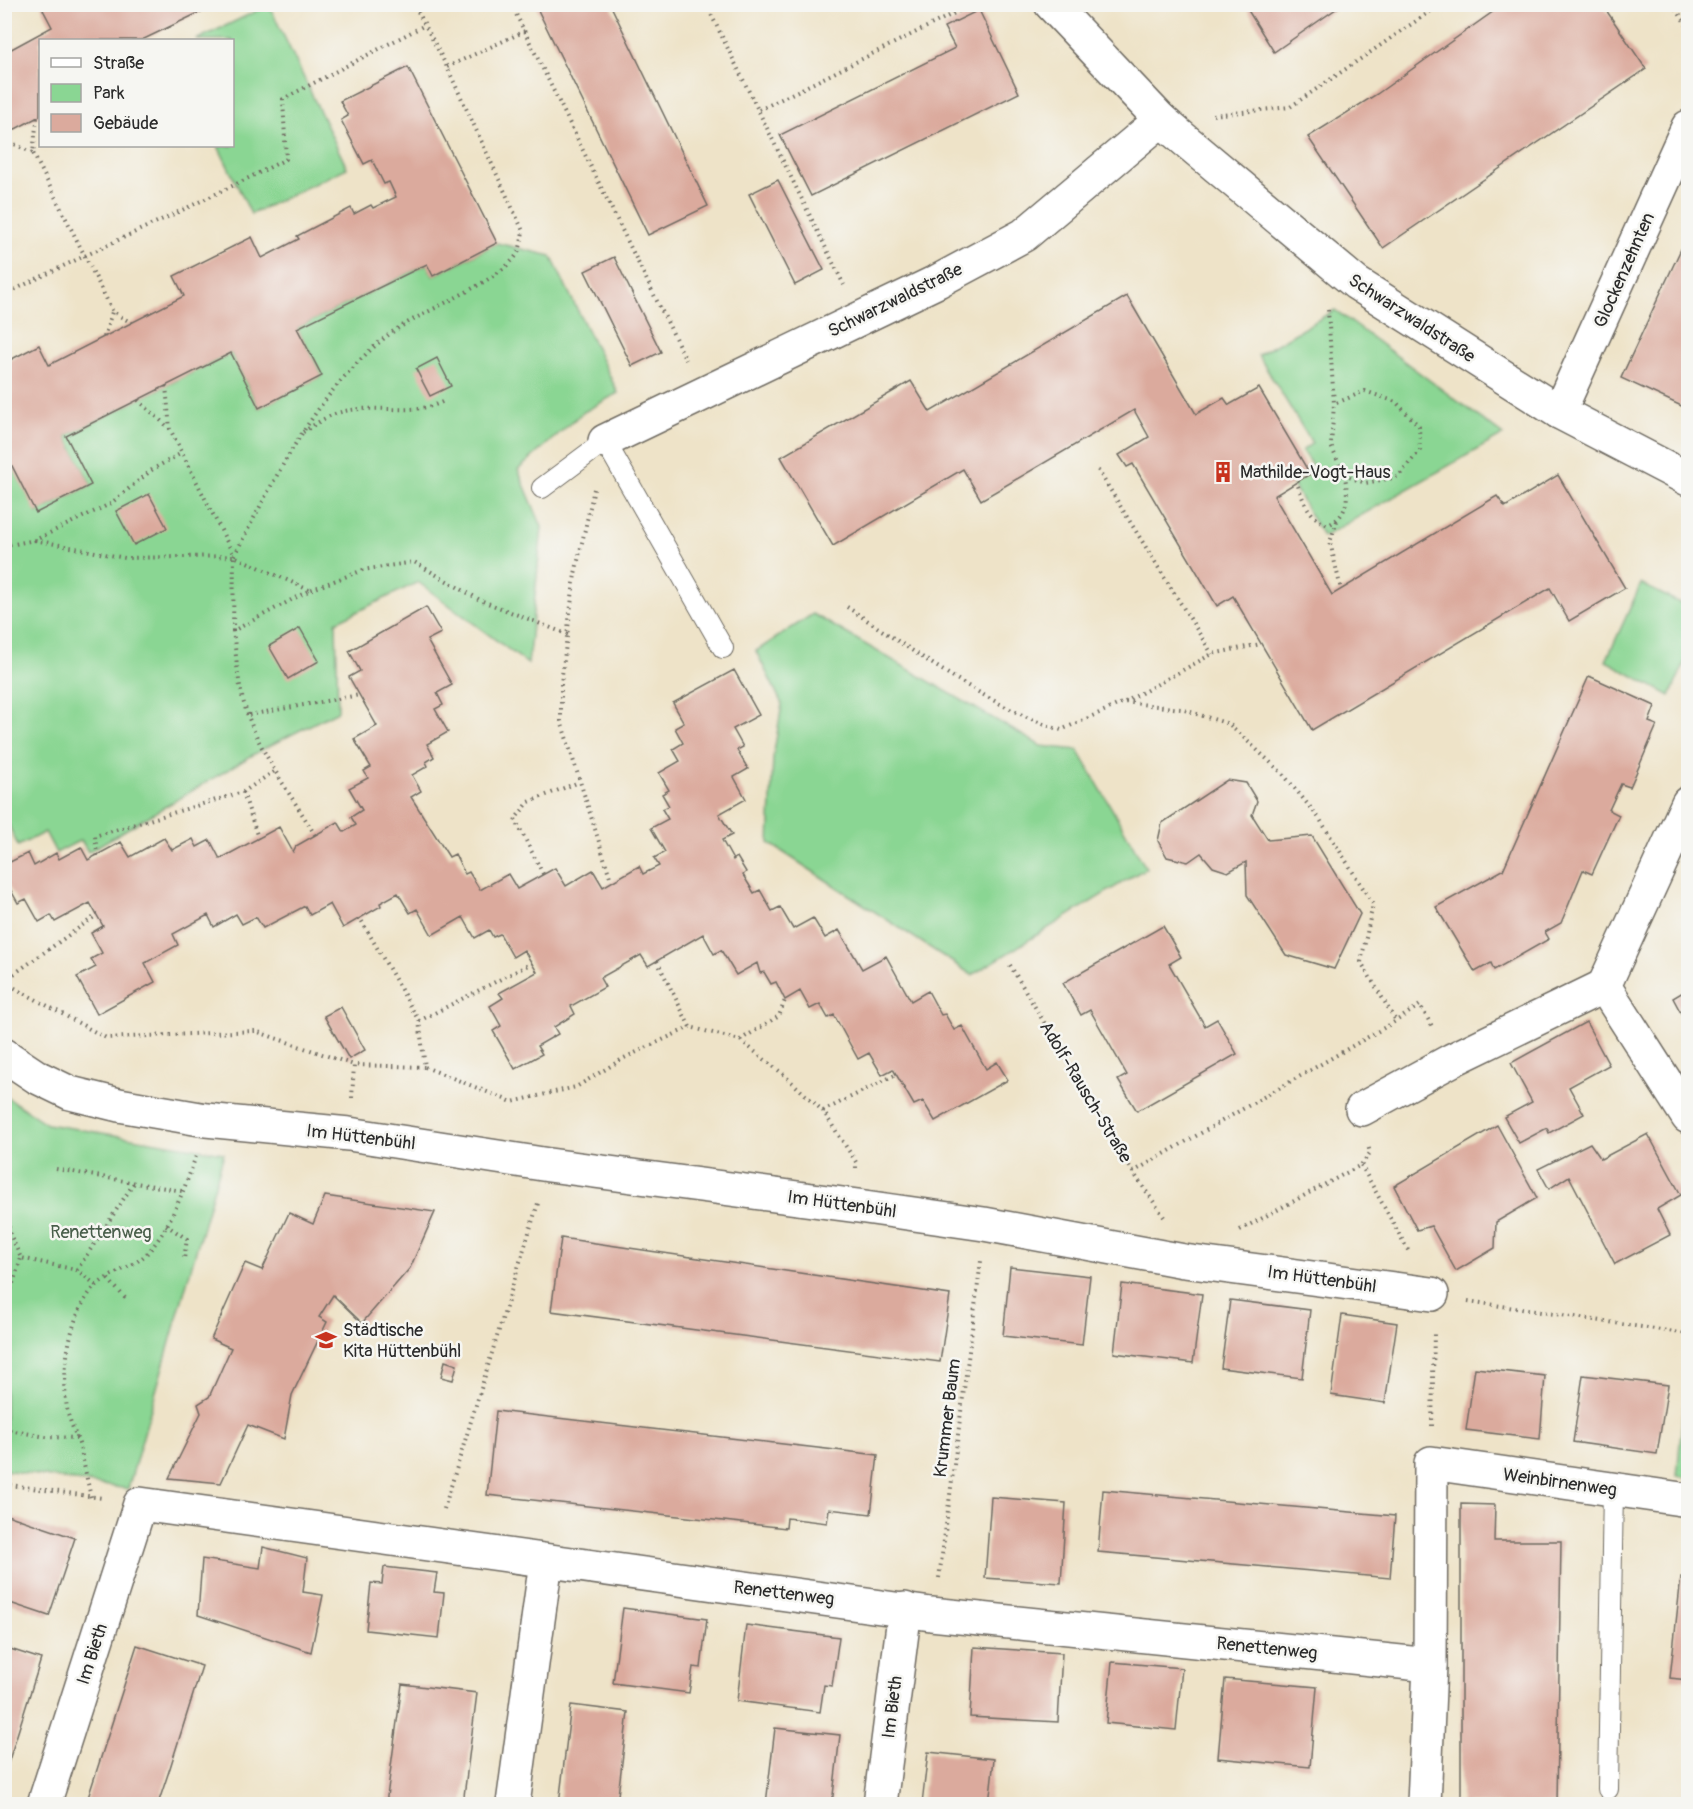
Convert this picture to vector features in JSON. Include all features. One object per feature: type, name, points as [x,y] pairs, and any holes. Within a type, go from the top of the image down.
[{"type":"street","name":"Schwarzwaldstraße","points":[[1051,4],[1161,120],[1356,284],[1559,412],[1689,479]]},
{"type":"street","name":"Schwarzwaldstraße","points":[[605,441],[938,281],[1024,235],[1161,120]]},
{"type":"street","name":"Glockenzehnten","points":[[1559,412],[1689,127]]},
{"type":"street","points":[[1362,1109],[1452,1060],[1604,986],[1689,803]]},
{"type":"street","points":[[1604,986],[1689,1117]]},
{"type":"street","name":"Im Hüttenbühl","points":[[4,1054],[37,1077],[70,1093],[119,1105],[206,1120],[349,1134],[549,1165],[858,1206],[984,1224],[1184,1261],[1432,1294]]},
{"type":"street","points":[[1424,1804],[1430,1665],[1431,1463]]},
{"type":"street","name":"Weinbirnenweg","points":[[1431,1463],[1689,1500]]},
{"type":"street","name":"Renettenweg","points":[[140,1504],[433,1544],[546,1562],[918,1611],[1430,1665]]},
{"type":"street","name":"Im Bieth","points":[[44,1804],[140,1504]]},
{"type":"street","points":[[513,1804],[546,1562]]},
{"type":"street","name":"Im Bieth","points":[[880,1804],[918,1611]]},
{"type":"lane","points":[[542,488],[605,441],[723,648]]},
{"type":"lane","points":[[1608,1789],[1613,1489]]},
{"type":"path","points":[[234,556],[300,434],[346,376],[388,336],[501,270],[519,252],[523,231],[447,67],[414,4]]},
{"type":"path","points":[[512,4],[702,393]]},
{"type":"path","points":[[706,4],[860,318]]},
{"type":"path","points":[[759,110],[973,4]]},
{"type":"path","points":[[1161,120],[1290,107],[1442,4]]},
{"type":"path","points":[[1673,4],[1689,27]]},
{"type":"path","points":[[4,295],[85,254],[189,209],[286,159],[283,99],[425,25]]},
{"type":"path","points":[[447,67],[525,31]]},
{"type":"path","points":[[37,118],[33,153],[112,312],[132,323]]},
{"type":"path","points":[[4,139],[33,153]]},
{"type":"path","points":[[1298,486],[1304,504],[1319,521],[1328,525],[1337,520],[1345,511],[1348,497],[1344,475],[1331,446],[1335,404],[1327,305]]},
{"type":"path","points":[[104,337],[112,312]]},
{"type":"path","points":[[166,386],[170,429],[234,556],[233,631],[242,696],[263,749],[315,835]]},
{"type":"path","points":[[1335,404],[1365,391],[1396,402],[1419,426],[1420,450],[1398,477],[1365,483],[1344,475]]},
{"type":"path","points":[[138,400],[170,429]]},
{"type":"path","points":[[300,434],[340,412],[392,407],[430,408],[444,401]]},
{"type":"path","points":[[605,441],[575,573],[569,635],[561,683],[561,721],[611,880]]},
{"type":"path","points":[[4,546],[35,540],[110,504],[153,469],[182,453]]},
{"type":"path","points":[[1098,470],[1212,654]]},
{"type":"path","points":[[1337,520],[1330,542],[1341,589]]},
{"type":"path","points":[[35,540],[125,558],[234,556],[310,590]]},
{"type":"path","points":[[233,631],[310,590],[363,570],[414,562],[480,600],[569,635]]},
{"type":"path","points":[[847,607],[945,671],[1035,722],[1062,730],[1124,702],[1212,654],[1261,644]]},
{"type":"path","points":[[249,715],[359,695]]},
{"type":"path","points":[[1124,702],[1181,709],[1229,724],[1283,774],[1319,818],[1373,904],[1361,962],[1396,1021]]},
{"type":"path","points":[[97,856],[95,836],[243,792],[276,770]]},
{"type":"path","points":[[543,874],[515,819],[529,802],[579,782]]},
{"type":"path","points":[[243,792],[258,838]]},
{"type":"path","points":[[98,915],[4,981],[106,1038],[255,1031],[354,1065],[425,1067],[512,1102],[576,1087],[624,1058],[690,1027],[740,1040],[783,1074],[823,1111],[856,1162],[858,1206]]},
{"type":"path","points":[[360,918],[419,1021],[425,1067]]},
{"type":"path","points":[[657,961],[690,1027]]},
{"type":"path","points":[[419,1021],[532,963]]},
{"type":"path","name":"Adolf-Rausch-Straße","points":[[1010,965],[1133,1172],[1164,1217]]},
{"type":"path","points":[[740,1040],[779,1016],[785,1000]]},
{"type":"path","points":[[1133,1172],[1420,1005],[1452,1060]]},
{"type":"path","points":[[349,1134],[354,1065]]},
{"type":"path","points":[[823,1111],[897,1074]]},
{"type":"path","points":[[1236,1233],[1361,1165],[1370,1153],[1362,1109]]},
{"type":"path","points":[[91,1497],[77,1438],[67,1408],[66,1367],[71,1331],[82,1307],[96,1286],[144,1256],[166,1225],[182,1191],[206,1120]]},
{"type":"path","points":[[433,1544],[549,1165]]},
{"type":"path","points":[[1361,1165],[1432,1294],[1434,1349],[1431,1463]]},
{"type":"path","points":[[56,1169],[182,1191]]},
{"type":"path","points":[[77,1270],[134,1183]]},
{"type":"path","points":[[4,1197],[10,1234],[21,1258],[4,1312]]},
{"type":"path","name":"Krummer Baum","points":[[918,1611],[941,1566],[984,1224]]},
{"type":"path","points":[[166,1225],[187,1239],[184,1258]]},
{"type":"path","points":[[21,1258],[77,1270],[96,1286]]},
{"type":"path","points":[[108,1279],[125,1298]]},
{"type":"path","points":[[1432,1294],[1689,1335]]},
{"type":"path","points":[[4,1429],[46,1437],[77,1438]]},
{"type":"path","points":[[4,1484],[140,1504]]},
{"type":"green space","points":[[269,5],[347,168],[251,214],[218,147],[234,147],[234,39],[198,39]]},
{"type":"green space","points":[[497,243],[551,256],[618,393],[582,413],[518,470],[542,527],[528,664],[418,582],[336,622],[338,711],[263,749],[88,852],[81,840],[56,853],[45,832],[18,846],[5,817],[5,464],[10,462],[37,513],[91,485],[66,436],[231,353],[259,408],[322,376],[297,328],[427,264],[433,276]]},
{"type":"green space","points":[[1335,310],[1503,435],[1323,537],[1292,483],[1315,470],[1302,451],[1312,443],[1258,355]]},
{"type":"green space","points":[[1641,584],[1688,607],[1688,655],[1670,696],[1606,661]]},
{"type":"green space","points":[[813,614],[1041,746],[1078,750],[1146,868],[972,975],[769,843],[773,758],[782,704],[756,651]]},
{"type":"green space","name":"Renettenweg","points":[[5,1096],[47,1124],[224,1153],[128,1489],[5,1470]]},
{"type":"green space","points":[[1688,1356],[1688,1478],[1677,1476]]},
{"type":"building","points":[[40,4],[217,4],[144,39],[39,39],[39,117],[4,135],[4,53],[52,27]]},
{"type":"building","points":[[535,4],[610,4],[708,206],[648,235]]},
{"type":"building","points":[[1244,4],[1343,4],[1274,52]]},
{"type":"building","points":[[1504,4],[1602,4],[1646,69],[1383,248],[1308,137],[1377,94]]},
{"type":"building","points":[[979,10],[1019,93],[811,196],[780,135],[955,48],[944,27]]},
{"type":"building","points":[[408,67],[497,243],[433,276],[427,264],[297,328],[322,376],[259,408],[231,353],[66,436],[91,485],[36,513],[10,462],[4,464],[4,363],[39,345],[49,365],[184,296],[174,276],[252,237],[262,258],[299,239],[297,236],[351,208],[354,214],[371,205],[373,208],[396,197],[389,182],[384,184],[372,160],[364,164],[341,120],[348,116],[340,101]]},
{"type":"building","points":[[778,180],[824,270],[795,285],[749,194]]},
{"type":"building","points":[[1681,249],[1688,253],[1688,409],[1621,378]]},
{"type":"building","points":[[614,257],[661,352],[632,366],[585,271]]},
{"type":"building","name":"Mathilde-Vogt-Haus","points":[[1127,296],[1196,414],[1224,398],[1229,405],[1259,388],[1310,474],[1274,496],[1332,595],[1497,496],[1505,507],[1558,475],[1625,588],[1569,621],[1550,588],[1312,730],[1233,596],[1217,606],[1133,464],[1127,467],[1119,455],[1149,437],[1134,410],[981,500],[963,469],[833,546],[781,457],[911,381],[930,412]]},
{"type":"building","points":[[437,358],[451,386],[430,396],[416,369]]},
{"type":"building","points":[[149,494],[167,528],[134,545],[116,511]]},
{"type":"building","points":[[426,607],[441,633],[427,640],[452,685],[437,693],[443,705],[435,709],[448,732],[427,744],[434,757],[426,762],[428,766],[412,775],[421,791],[411,797],[449,857],[455,854],[465,874],[469,872],[480,890],[508,874],[517,889],[555,868],[566,886],[593,870],[603,887],[639,866],[643,874],[659,866],[654,858],[665,852],[651,828],[668,819],[662,809],[669,806],[662,794],[669,790],[659,773],[680,761],[673,749],[683,743],[675,728],[684,723],[673,703],[734,670],[759,715],[733,729],[743,747],[737,750],[748,769],[734,777],[746,799],[719,814],[732,835],[722,840],[733,860],[737,857],[746,872],[743,875],[754,893],[760,890],[772,911],[780,907],[793,929],[813,918],[825,938],[839,930],[862,969],[886,956],[911,1001],[928,991],[941,1015],[945,1014],[954,1030],[962,1026],[986,1069],[997,1062],[1008,1080],[935,1121],[923,1101],[914,1105],[893,1069],[882,1075],[869,1053],[858,1059],[834,1015],[828,1018],[820,1004],[810,1009],[800,991],[785,1000],[776,982],[771,984],[764,972],[760,973],[757,963],[736,975],[721,950],[714,954],[703,934],[648,966],[641,955],[600,978],[605,987],[571,1006],[575,1014],[554,1027],[558,1034],[537,1046],[542,1054],[515,1069],[493,1031],[501,1026],[490,1006],[503,998],[499,993],[537,972],[524,950],[513,957],[500,934],[493,937],[489,930],[475,938],[463,917],[432,935],[417,909],[410,913],[398,893],[380,903],[381,906],[343,928],[330,904],[310,915],[305,906],[263,928],[256,917],[242,924],[236,914],[214,927],[208,915],[173,934],[178,945],[145,963],[155,982],[97,1014],[77,977],[96,967],[91,959],[102,953],[91,933],[103,926],[90,903],[55,922],[51,915],[39,922],[26,899],[18,903],[4,878],[4,865],[28,853],[34,866],[56,853],[59,859],[81,847],[88,860],[121,842],[130,857],[164,838],[172,850],[193,839],[197,847],[210,840],[220,859],[279,827],[293,852],[296,846],[338,822],[344,832],[356,825],[351,817],[362,810],[349,788],[368,778],[364,771],[371,767],[354,739],[377,726],[349,677],[360,671],[349,651]]},
{"type":"building","points":[[300,628],[319,661],[288,679],[269,646]]},
{"type":"building","points":[[1589,676],[1655,706],[1649,722],[1657,725],[1630,787],[1621,784],[1609,810],[1619,815],[1592,874],[1583,870],[1561,923],[1545,932],[1549,939],[1494,970],[1491,963],[1475,972],[1436,907],[1503,870]]},
{"type":"building","points":[[1227,780],[1246,783],[1257,801],[1252,815],[1268,840],[1312,836],[1360,914],[1334,969],[1286,955],[1247,895],[1246,862],[1228,872],[1213,867],[1201,853],[1188,862],[1167,857],[1158,841],[1162,823]]},
{"type":"building","points":[[1163,926],[1181,957],[1169,964],[1205,1026],[1217,1019],[1237,1054],[1137,1111],[1118,1080],[1127,1075],[1090,1010],[1081,1015],[1063,983]]},
{"type":"building","points":[[1688,989],[1688,1026],[1673,998]]},
{"type":"building","points":[[341,1007],[365,1050],[349,1059],[324,1016]]},
{"type":"building","points":[[1586,1022],[1609,1065],[1569,1087],[1584,1114],[1549,1133],[1547,1128],[1519,1143],[1504,1117],[1532,1102],[1511,1063]]},
{"type":"building","points":[[1497,1125],[1537,1198],[1496,1222],[1495,1248],[1456,1271],[1431,1226],[1417,1230],[1394,1186]]},
{"type":"building","points":[[1648,1134],[1681,1195],[1657,1209],[1670,1235],[1615,1264],[1569,1176],[1549,1189],[1538,1169],[1590,1143],[1601,1159]]},
{"type":"building","points":[[325,1196],[435,1212],[410,1268],[362,1323],[333,1295],[319,1317],[327,1322],[292,1395],[284,1439],[248,1425],[221,1483],[169,1478],[201,1413],[198,1404],[209,1397],[231,1348],[211,1339],[245,1263],[262,1270],[289,1213],[313,1224]]},
{"type":"building","points":[[561,1238],[950,1295],[940,1362],[551,1311]]},
{"type":"building","points":[[1010,1267],[1090,1276],[1082,1345],[1003,1336]]},
{"type":"building","points":[[1122,1284],[1202,1294],[1193,1363],[1114,1353]]},
{"type":"building","points":[[1230,1300],[1310,1310],[1302,1378],[1221,1368]]},
{"type":"building","points":[[1342,1315],[1397,1323],[1385,1403],[1331,1395]]},
{"type":"building","points":[[445,1361],[457,1365],[453,1380],[441,1377]]},
{"type":"building","points":[[1475,1368],[1545,1376],[1540,1439],[1466,1430]]},
{"type":"building","points":[[1583,1375],[1668,1385],[1657,1454],[1573,1442]]},
{"type":"building","points":[[496,1411],[878,1455],[871,1514],[829,1509],[827,1523],[787,1518],[786,1528],[487,1495]]},
{"type":"building","points":[[1103,1490],[1395,1516],[1390,1578],[1098,1552]]},
{"type":"building","points":[[991,1497],[1066,1503],[1061,1583],[985,1578]]},
{"type":"building","points":[[1461,1504],[1495,1505],[1494,1541],[1561,1541],[1557,1804],[1461,1804]]},
{"type":"building","points":[[4,1514],[75,1538],[49,1616],[4,1601]]},
{"type":"building","points":[[263,1547],[307,1558],[303,1592],[323,1595],[311,1652],[198,1615],[202,1559],[260,1568]]},
{"type":"building","points":[[384,1567],[437,1573],[434,1592],[444,1593],[439,1638],[366,1630],[371,1583],[382,1584]]},
{"type":"building","points":[[1681,1577],[1688,1578],[1688,1680],[1670,1678]]},
{"type":"building","points":[[623,1608],[707,1619],[701,1668],[693,1667],[689,1693],[613,1683]]},
{"type":"building","points":[[746,1625],[839,1637],[832,1686],[824,1685],[820,1712],[737,1701]]},
{"type":"building","points":[[137,1645],[202,1666],[170,1768],[158,1804],[86,1804]]},
{"type":"building","points":[[4,1647],[41,1659],[5,1773],[4,1773]]},
{"type":"building","points":[[974,1647],[1062,1653],[1058,1722],[970,1717]]},
{"type":"building","points":[[1112,1662],[1182,1668],[1176,1730],[1106,1723]]},
{"type":"building","points":[[1225,1679],[1317,1687],[1310,1767],[1218,1758]]},
{"type":"building","points":[[402,1684],[477,1693],[463,1804],[386,1804]]},
{"type":"building","points":[[571,1705],[628,1712],[617,1804],[559,1804]]},
{"type":"building","points":[[775,1728],[840,1735],[832,1804],[766,1804]]},
{"type":"building","points":[[928,1752],[994,1759],[989,1804],[922,1804]]},
{"type":"place","name":"Mathilde-Vogt-Haus","points":[[1223,472]]},
{"type":"place","name":"Städtische Kita Hüttenbühl","points":[[326,1340]]}]
